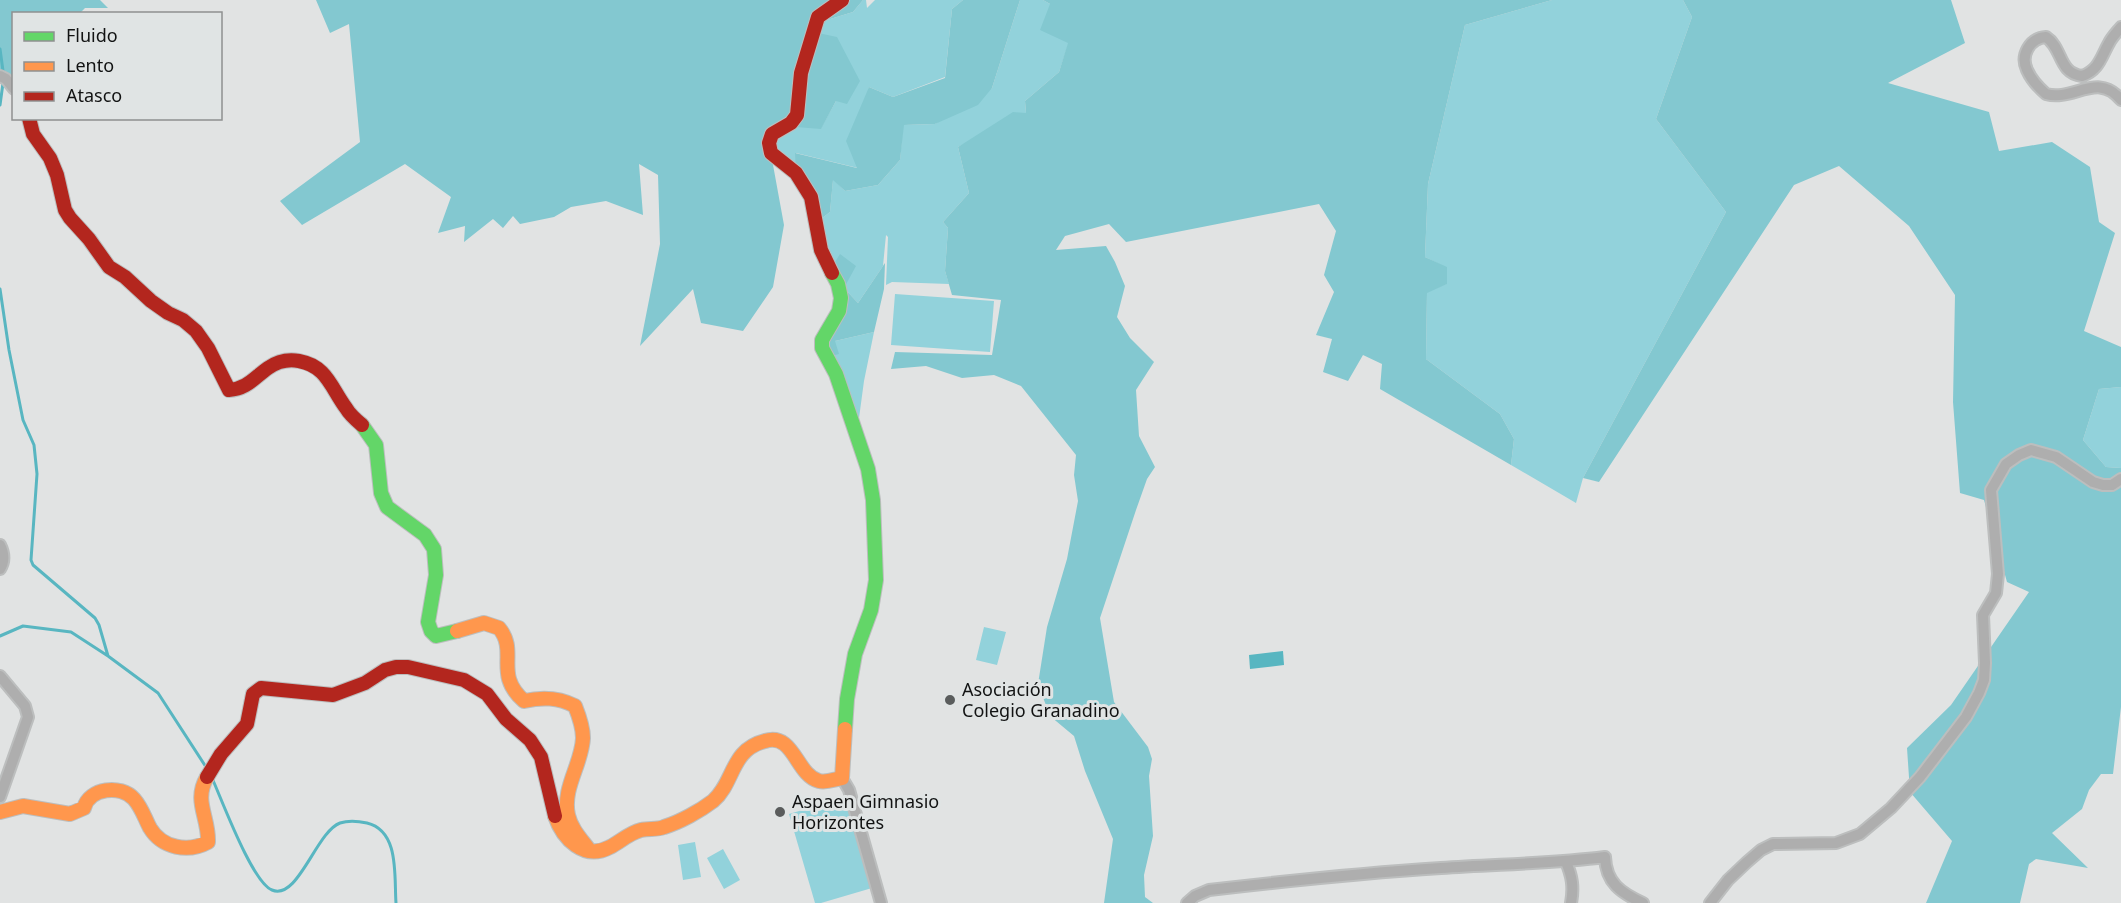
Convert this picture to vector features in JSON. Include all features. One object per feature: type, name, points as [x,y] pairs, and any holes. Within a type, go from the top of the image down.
[{"type":"street","points":[[842,0],[818,17],[801,73],[797,115],[791,123],[772,134],[769,143],[771,153],[796,173],[811,196],[821,250],[838,284],[841,298],[839,311],[825,333],[822,348],[836,374],[857,433],[868,469],[873,500],[876,580],[871,610],[855,654],[847,699],[842,778],[849,790],[882,903]]},
{"type":"street","points":[[2121,27],[2110,40],[2100,63],[2094,70],[2082,76],[2069,72],[2053,41],[2046,37],[2033,40],[2025,58],[2028,72],[2046,94],[2060,95],[2100,87],[2115,93],[2121,100]]},
{"type":"street","points":[[0,76],[12,86]]},
{"type":"street","points":[[30,120],[33,134],[50,158],[57,175],[65,210],[70,218],[109,267],[125,277],[151,301],[183,320],[196,331],[208,348],[229,390],[236,391],[244,388],[269,366],[279,361],[293,359],[305,361],[314,365],[322,374],[347,410],[375,442],[379,456],[381,496],[388,508],[425,535],[435,550],[436,565],[428,622],[431,631],[436,636],[446,636],[481,624],[493,624],[502,630],[506,640],[509,684],[516,694],[524,701],[546,696],[566,700],[575,706],[582,727],[583,740],[567,806],[568,818],[590,851]]},
{"type":"street","points":[[1710,903],[1747,861],[1773,844],[1836,843],[1860,834],[1891,808],[1920,777],[1966,717],[1980,693],[1983,680],[1985,663],[1983,615],[1996,593],[1998,574],[1991,489],[2006,464],[2031,450],[2056,457],[2093,482],[2112,485],[2121,479]]},
{"type":"street","points":[[0,545],[3,552],[3,564],[0,569]]},
{"type":"street","points":[[0,813],[24,806],[73,815],[84,808],[86,800],[93,794],[105,791],[122,792],[133,797],[157,837],[180,848],[201,847],[208,842],[209,833],[200,794],[204,781],[227,746],[248,723],[252,694],[256,690],[261,688],[333,694],[365,683],[385,670],[396,667],[408,667],[464,680],[487,694],[506,719],[537,749],[557,822],[564,836],[573,846],[582,850],[606,849],[636,831],[670,826],[711,802],[742,754],[757,743],[768,739],[779,739],[785,743],[808,775],[816,780],[822,782],[842,778]]},
{"type":"street","points":[[0,676],[25,706],[28,717],[0,797]]},
{"type":"street","points":[[1187,903],[1195,896],[1209,890],[1312,878],[1442,868],[1566,862],[1605,857],[1605,868],[1615,886],[1625,895],[1643,903]]},
{"type":"street","points":[[1566,862],[1572,875],[1574,890],[1571,903]]},
{"type":"shaded area","points":[[0,0],[100,0],[108,8],[85,8],[81,12],[12,12],[12,88],[0,76]]},
{"type":"shaded area","points":[[316,0],[863,0],[853,12],[827,20],[818,33],[837,37],[860,81],[847,104],[836,101],[821,129],[796,127],[769,143],[784,225],[773,287],[743,331],[701,323],[693,289],[640,346],[660,244],[658,175],[639,164],[643,215],[606,201],[571,207],[554,217],[520,224],[513,216],[503,228],[493,219],[464,242],[465,226],[438,233],[451,197],[405,164],[302,225],[280,201],[360,142],[349,24],[330,33]]},
{"type":"shaded area","points":[[863,0],[866,0],[867,8],[875,0],[963,0],[952,9],[945,77],[893,97],[869,87],[858,168],[796,153],[796,173],[778,160],[772,134],[791,123],[821,128],[836,101],[817,33],[827,20],[853,12]]},
{"type":"shaded area","points":[[963,0],[1020,0],[992,88],[978,105],[935,124],[904,125],[900,160],[878,185],[845,191],[833,180],[830,212],[821,219],[828,247],[835,262],[840,254],[856,266],[844,288],[858,303],[885,263],[884,289],[874,332],[835,341],[839,354],[827,357],[822,348],[839,311],[796,173],[795,153],[857,168],[846,141],[869,87],[893,97],[945,78],[952,9]]},
{"type":"shaded area","points":[[1020,0],[1043,0],[1050,4],[1069,42],[1059,72],[1025,101],[1026,113],[958,147],[969,193],[943,222],[948,228],[945,271],[949,284],[892,282],[886,285],[888,237],[886,235],[883,266],[858,303],[844,288],[828,247],[821,219],[830,212],[833,179],[845,191],[878,185],[900,160],[903,125],[935,124],[992,88]]},
{"type":"shaded area","points":[[1043,0],[1552,0],[1465,25],[1428,184],[1425,257],[1447,267],[1447,284],[1427,293],[1426,359],[1500,414],[1514,439],[1511,465],[1380,389],[1382,364],[1363,355],[1348,381],[1323,372],[1332,339],[1316,335],[1334,292],[1324,275],[1336,231],[1319,204],[1126,242],[1109,224],[1065,236],[1056,250],[1106,246],[1125,286],[1117,317],[1130,338],[1154,362],[1136,390],[1139,436],[1155,467],[1147,479],[1100,618],[1114,702],[1148,747],[1152,759],[1149,776],[1153,836],[1144,875],[1145,897],[1153,903],[1104,903],[1113,839],[1085,771],[1074,736],[1050,716],[1038,684],[1047,627],[1067,559],[1078,501],[1074,475],[1076,455],[1021,386],[994,375],[962,378],[926,366],[891,369],[895,352],[992,355],[1001,300],[952,295],[945,271],[948,228],[943,222],[969,193],[958,147],[1013,112],[1026,113],[1025,101],[1059,72],[1068,43],[1040,30],[1050,4]]},
{"type":"shaded area","points":[[1552,0],[1683,0],[1692,17],[1656,119],[1726,212],[1583,478],[1576,503],[1511,465],[1514,439],[1500,414],[1426,359],[1427,292],[1446,284],[1447,268],[1425,257],[1428,184],[1465,25]]},
{"type":"shaded area","points":[[1683,0],[1951,0],[1965,43],[1888,83],[1989,112],[1999,151],[2052,142],[2090,167],[2099,222],[2115,233],[2084,331],[2121,347],[2121,387],[2099,389],[2083,440],[2106,467],[2121,468],[2121,707],[2113,774],[2101,774],[2089,790],[2082,809],[2052,833],[2088,868],[2036,859],[2029,864],[2020,903],[1926,903],[1952,841],[1910,792],[1907,748],[1951,705],[2029,592],[2007,582],[1984,500],[1960,493],[1953,402],[1955,295],[1909,226],[1839,166],[1794,185],[1599,482],[1583,478],[1726,212],[1656,119],[1692,17]]},
{"type":"shaded area","points":[[895,294],[994,301],[990,352],[891,345]]},
{"type":"shaded area","points":[[874,332],[857,433],[827,357],[835,341]]},
{"type":"shaded area","points":[[2121,387],[2121,468],[2106,467],[2083,440],[2099,389]]},
{"type":"shaded area","points":[[984,627],[1006,632],[997,665],[976,660]]},
{"type":"shaded area","points":[[1283,651],[1284,665],[1250,669],[1249,655]]},
{"type":"shaded area","points":[[846,797],[872,888],[815,903],[789,814]]},
{"type":"shaded area","points":[[695,842],[701,877],[683,880],[678,845]]},
{"type":"shaded area","points":[[723,849],[740,880],[724,889],[707,858]]},
{"type":"waterway","points":[[0,49],[3,71]]},
{"type":"waterway","points":[[0,105],[3,83]]},
{"type":"waterway","points":[[0,289],[23,420],[34,445],[37,474],[31,560],[33,565],[95,618],[108,656]]},
{"type":"waterway","points":[[0,636],[23,626],[71,632],[158,693],[206,767]]},
{"type":"waterway","points":[[212,778],[247,857],[264,884],[272,890],[281,891],[299,876],[331,829],[340,823],[357,821],[378,828],[390,845],[395,868],[396,903]]},
{"type":"traffic: fast","points":[[832,273],[838,284],[841,298],[839,311],[822,340],[822,348],[836,374],[868,469],[873,500],[876,580],[871,610],[855,654],[847,699],[845,729]]},
{"type":"traffic: fast","points":[[362,425],[376,445],[381,493],[387,507],[425,535],[434,549],[436,575],[428,622],[431,631],[436,636],[457,631]]},
{"type":"traffic: slow","points":[[457,631],[484,623],[499,628],[505,637],[507,646],[510,682],[524,701],[550,699],[575,706],[582,726],[583,738],[568,795],[568,815],[577,834],[590,851]]},
{"type":"traffic: slow","points":[[555,816],[569,840],[583,849],[600,851],[637,831],[661,828],[690,816],[708,805],[720,793],[745,752],[765,741],[775,740],[789,748],[805,771],[819,781],[842,778],[845,729]]},
{"type":"traffic: slow","points":[[0,812],[23,806],[70,814],[84,808],[87,801],[99,792],[121,791],[134,799],[150,828],[161,840],[176,847],[192,847],[208,842],[201,802],[201,794],[207,777]]},
{"type":"traffic: jam","points":[[832,273],[821,250],[811,197],[796,173],[771,153],[769,143],[772,134],[791,123],[797,115],[801,73],[818,17],[842,0]]},
{"type":"traffic: jam","points":[[30,120],[33,134],[50,158],[57,175],[65,210],[70,218],[109,267],[125,277],[151,301],[183,320],[196,331],[208,348],[229,390],[246,385],[276,364],[287,360],[299,361],[322,373],[349,413],[362,425]]},
{"type":"traffic: jam","points":[[207,777],[221,754],[247,724],[253,694],[261,688],[333,695],[365,683],[385,670],[408,667],[464,680],[487,694],[506,719],[530,740],[541,757],[555,816]]},
{"type":"place","name":"Asociación Colegio Granadino","points":[[950,700]]},
{"type":"place","name":"Aspaen Gimnasio Horizontes","points":[[780,812]]}]
